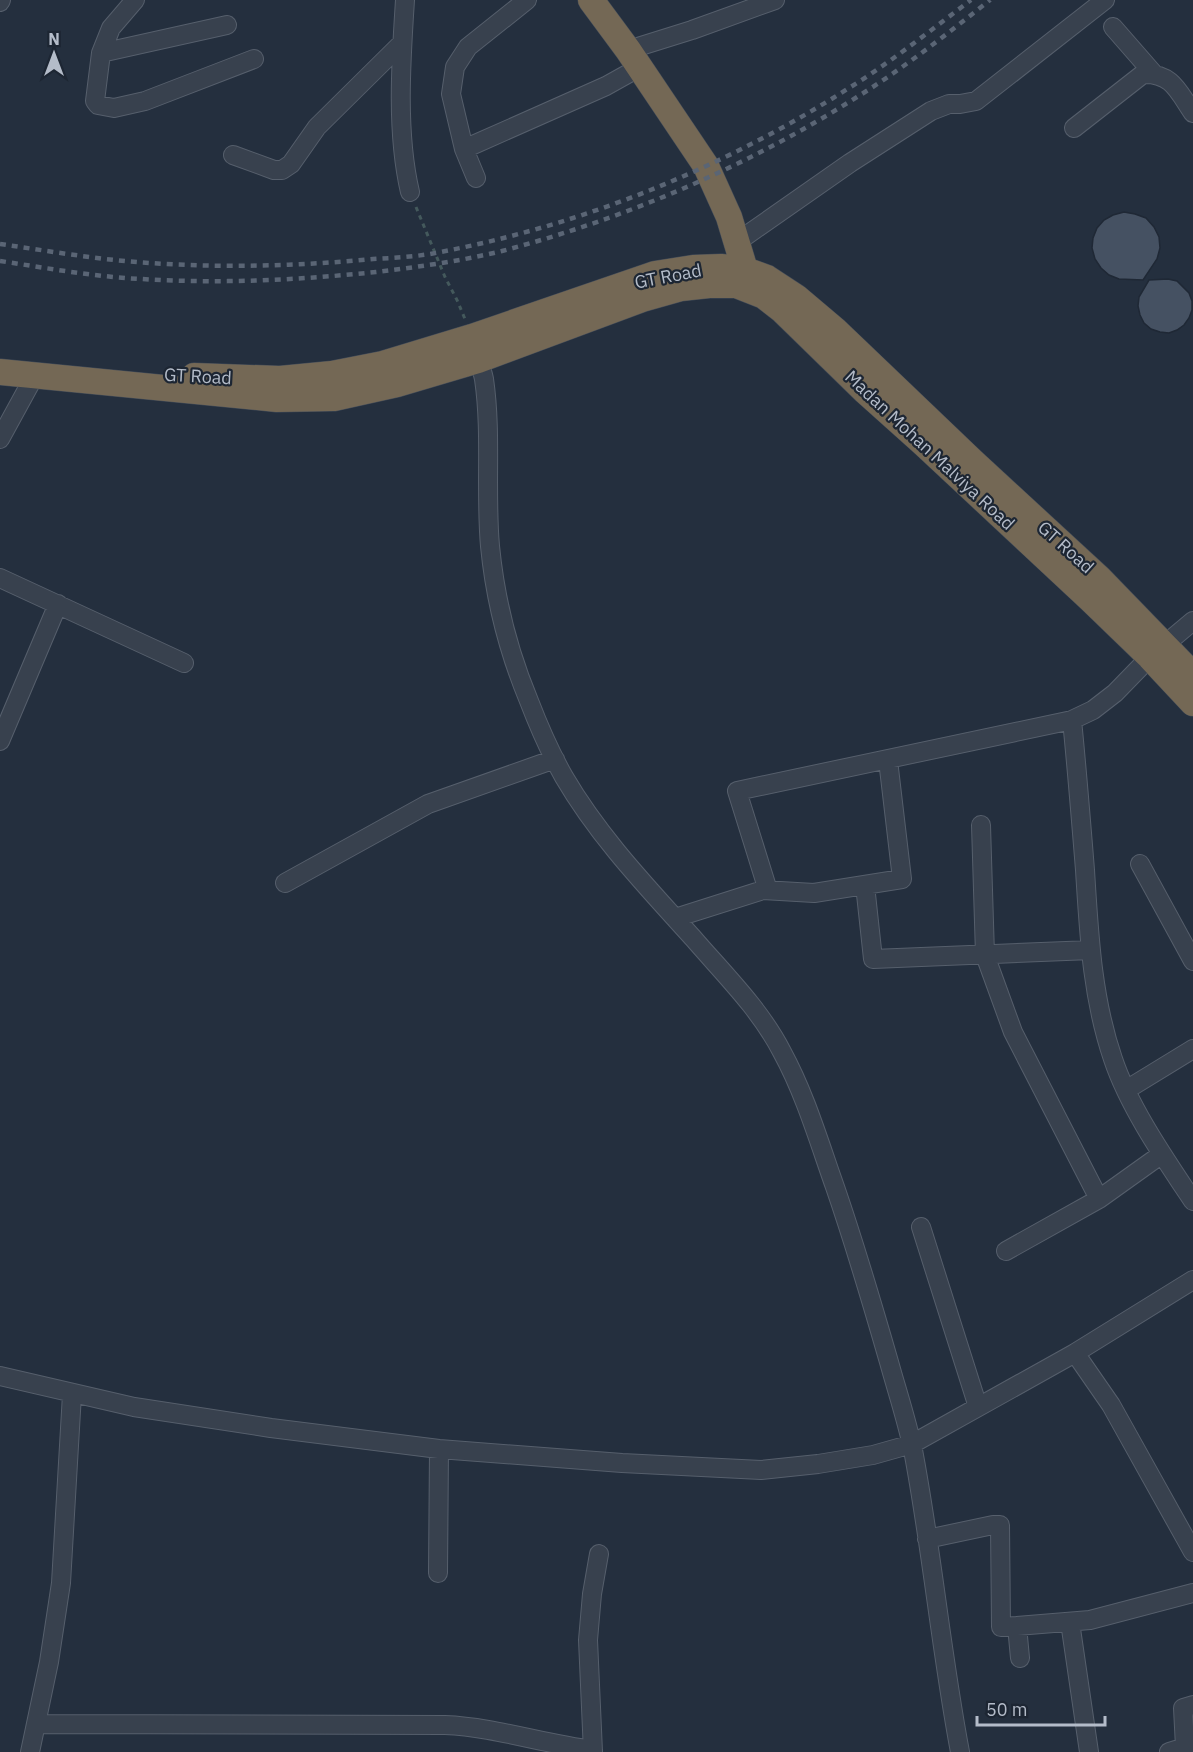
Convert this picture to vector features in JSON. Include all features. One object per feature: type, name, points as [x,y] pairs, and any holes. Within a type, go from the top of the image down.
[{"type":"highway","points":[[591,0],[706,166],[729,217],[737,242],[741,277]]},
{"type":"highway","name":"GT Road","points":[[0,372],[277,399],[334,398],[397,384],[655,274],[693,268],[721,267],[741,277],[767,278],[796,297],[835,330],[1099,578],[1157,651],[1193,675]]},
{"type":"highway","name":"GT Road","points":[[0,356],[171,375],[280,379],[332,374],[475,349]]},
{"type":"highway","points":[[1157,651],[1193,703]]},
{"type":"street","points":[[135,0],[111,28],[101,53],[95,101],[98,105],[114,108],[145,101],[254,59]]},
{"type":"street","points":[[405,0],[401,117],[406,176],[410,192]]},
{"type":"street","points":[[476,178],[464,149],[451,94],[455,67],[468,47],[527,0]]},
{"type":"street","points":[[464,149],[597,91],[634,59],[692,30],[775,0]]},
{"type":"street","points":[[737,242],[850,163],[931,111],[948,104],[976,101],[1105,0]]},
{"type":"street","points":[[101,53],[227,25]]},
{"type":"street","points":[[1113,27],[1154,74]]},
{"type":"street","points":[[233,155],[274,170],[282,170],[291,164],[317,127],[402,44]]},
{"type":"street","points":[[1074,128],[1143,74],[1154,74],[1171,81],[1193,113]]},
{"type":"street","points":[[475,349],[483,373],[486,399],[490,548],[495,581],[518,672],[529,703],[555,759],[578,800],[601,831],[765,1023],[793,1074],[823,1152],[867,1282],[912,1444],[960,1752]]},
{"type":"street","points":[[0,439],[35,375]]},
{"type":"street","points":[[0,578],[184,663]]},
{"type":"street","points":[[0,741],[58,604]]},
{"type":"street","points":[[763,890],[766,884],[737,791],[1072,720],[1093,710],[1115,693],[1157,651],[1193,621]]},
{"type":"street","points":[[1072,720],[1090,950],[1097,1002],[1105,1035],[1113,1061],[1126,1090],[1162,1154],[1193,1202]]},
{"type":"street","points":[[285,883],[428,804],[555,759]]},
{"type":"street","points":[[675,918],[763,890],[814,892],[902,879],[888,760]]},
{"type":"street","points":[[981,825],[985,955],[1013,1032],[1099,1199]]},
{"type":"street","points":[[1140,864],[1193,961]]},
{"type":"street","points":[[866,885],[873,959],[1090,950]]},
{"type":"street","points":[[1126,1090],[1193,1049]]},
{"type":"street","points":[[1006,1251],[1099,1199],[1162,1154]]},
{"type":"street","points":[[921,1227],[978,1407]]},
{"type":"street","points":[[0,1376],[134,1407],[439,1449],[622,1464],[761,1470],[873,1455],[912,1444],[1075,1353],[1193,1280]]},
{"type":"street","points":[[1075,1353],[1111,1405],[1193,1552]]},
{"type":"street","points":[[30,1752],[37,1724],[61,1583],[72,1394]]},
{"type":"street","points":[[438,1573],[439,1449]]},
{"type":"street","points":[[927,1539],[1000,1525],[1001,1627],[1090,1620],[1193,1593]]},
{"type":"street","points":[[37,1724],[457,1725],[593,1751],[588,1640],[592,1594],[599,1554]]},
{"type":"street","points":[[1070,1622],[1089,1752]]},
{"type":"street","points":[[1017,1626],[1020,1658]]},
{"type":"street","points":[[1169,1752],[1185,1747],[1183,1708],[1193,1705]]},
{"type":"path","points":[[410,192],[445,277],[457,300],[475,349]]},
{"type":"building","points":[[1124,212],[1146,218],[1159,237],[1160,248],[1157,259],[1143,280],[1119,279],[1109,275],[1095,259],[1092,248],[1097,228],[1104,220]]},
{"type":"building","points":[[1149,280],[1177,281],[1189,293],[1192,301],[1192,310],[1184,325],[1169,333],[1151,329],[1144,323],[1138,306],[1139,297]]},
{"type":"railway","points":[[0,244],[131,262],[262,266],[409,257],[485,242],[594,211],[700,169],[751,144],[865,78],[971,0]]},
{"type":"railway","points":[[0,261],[124,278],[230,281],[376,272],[471,258],[502,251],[549,238],[641,206],[686,188],[773,146],[874,86],[990,0]]}]
